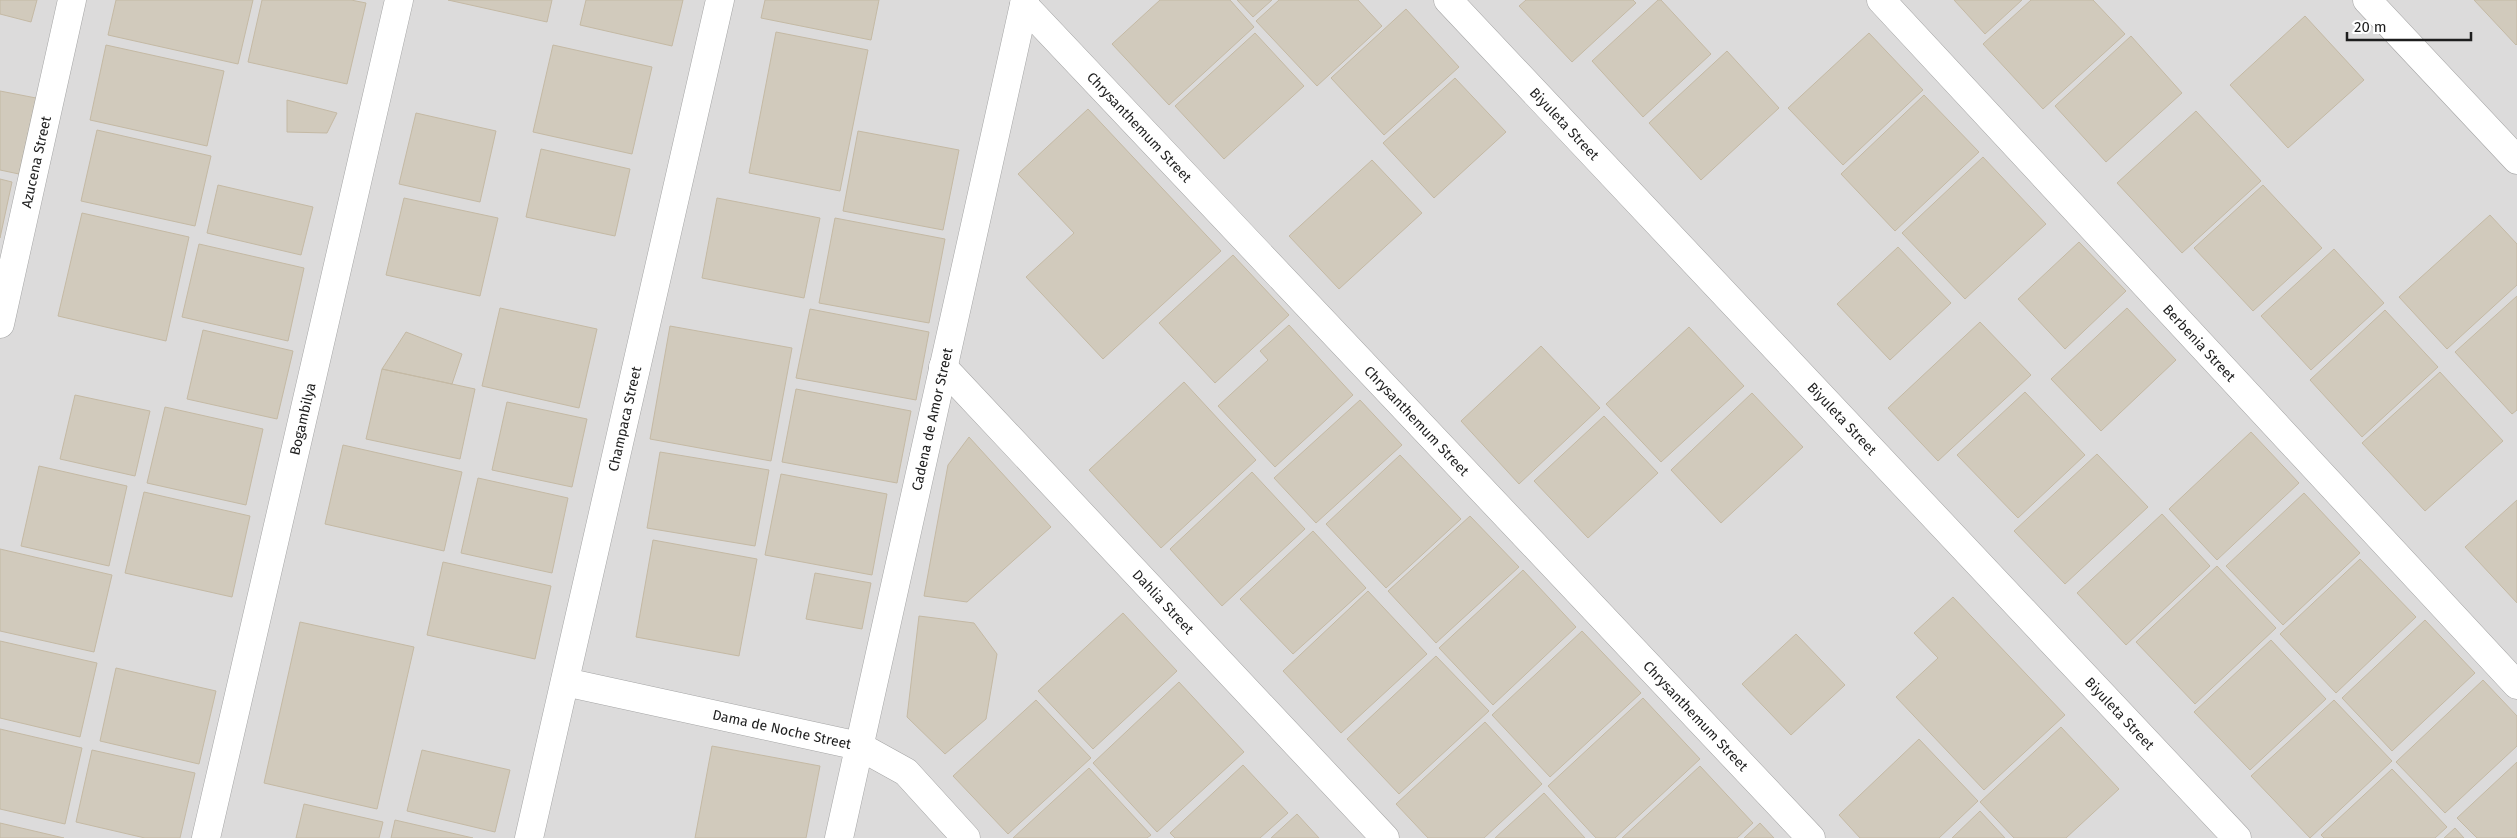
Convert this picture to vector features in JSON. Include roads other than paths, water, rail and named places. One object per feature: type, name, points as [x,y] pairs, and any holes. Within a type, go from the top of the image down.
[{"type":"street","name":"Azucena Street","points":[[0,324],[72,0]]},
{"type":"street","name":"Bogambilya","points":[[206,838],[399,0]]},
{"type":"street","name":"Champaca Street","points":[[529,838],[720,0]]},
{"type":"street","name":"Biyuleta Street","points":[[1448,0],[2237,838]]},
{"type":"street","name":"Berbenia Street","points":[[1881,0],[2517,685]]},
{"type":"street","points":[[2367,0],[2517,160]]},
{"type":"street","name":"Cadena de Amor Street","points":[[839,838],[1024,2]]},
{"type":"street","name":"Chrysanthemum Street","points":[[1024,2],[1811,838]]},
{"type":"street","name":"Dahlia Street","points":[[943,367],[1385,838]]},
{"type":"street","name":"Dama de Noche Street","points":[[565,682],[859,746],[906,772],[966,838]]}]
